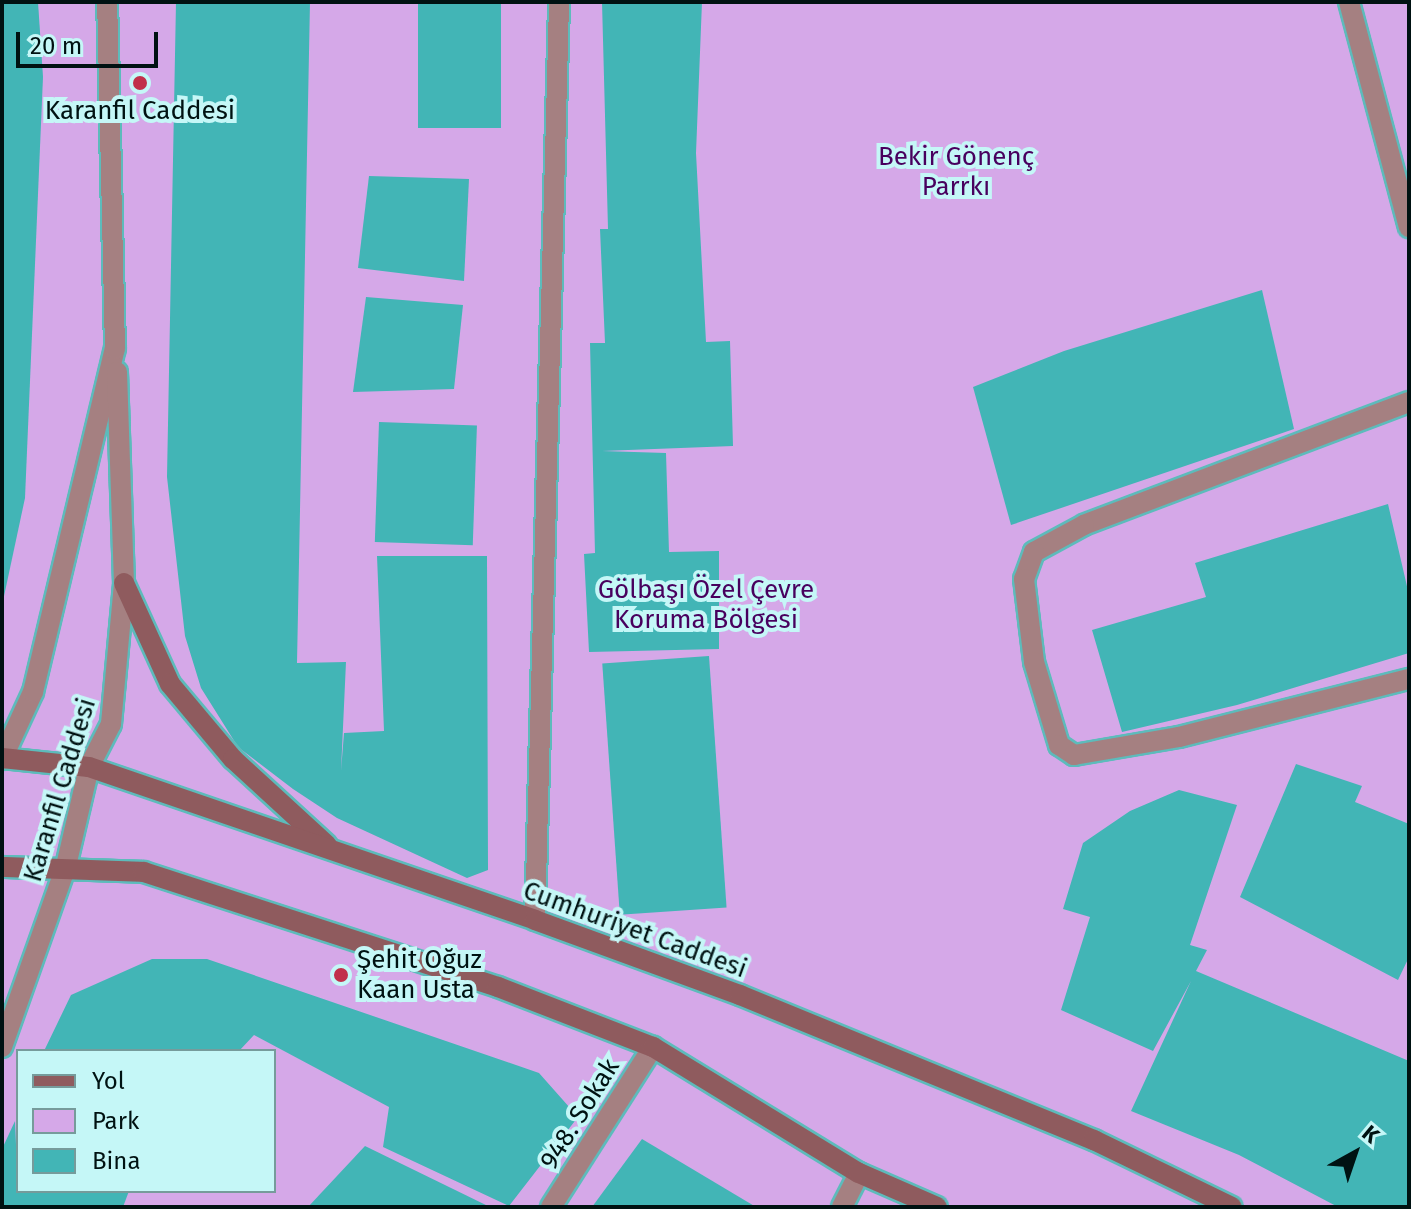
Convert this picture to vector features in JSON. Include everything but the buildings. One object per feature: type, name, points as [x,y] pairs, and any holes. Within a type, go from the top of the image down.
[{"type":"main road","points":[[124,583],[170,684],[233,759],[333,850]]},
{"type":"main road","name":"Cumhuriyet Caddesi","points":[[2,759],[89,767],[535,920],[740,995],[1094,1140],[1232,1207]]},
{"type":"main road","points":[[2,867],[66,866],[144,872],[219,893],[653,1047],[859,1173],[937,1207]]},
{"type":"street","points":[[2,759],[37,678],[115,349],[107,2]]},
{"type":"street","points":[[535,920],[559,2]]},
{"type":"street","points":[[1349,2],[1409,227]]},
{"type":"street","name":"Karanfil Caddesi","points":[[2,1047],[66,866],[89,767],[111,724],[124,583],[115,349]]},
{"type":"street","points":[[1409,402],[1084,525],[1034,552],[1024,579],[1034,662],[1059,745],[1074,755],[1179,737],[1409,679]]},
{"type":"street","name":"948. Sokak","points":[[551,1207],[653,1047]]},
{"type":"street","points":[[842,1207],[859,1173]]},
{"type":"green space","name":"Gölbaşı Özel Çevre Koruma Bölgesi","points":[[2,2],[1409,2],[1409,1207],[2,1207]]},
{"type":"place","name":"Karanfil Caddesi","points":[[140,83]]},
{"type":"place","name":"Şehit Oğuz Kaan Usta","points":[[341,975]]},
{"type":"park label","name":"Bekir Gönenç Parrkı","points":[[956,172]]}]
